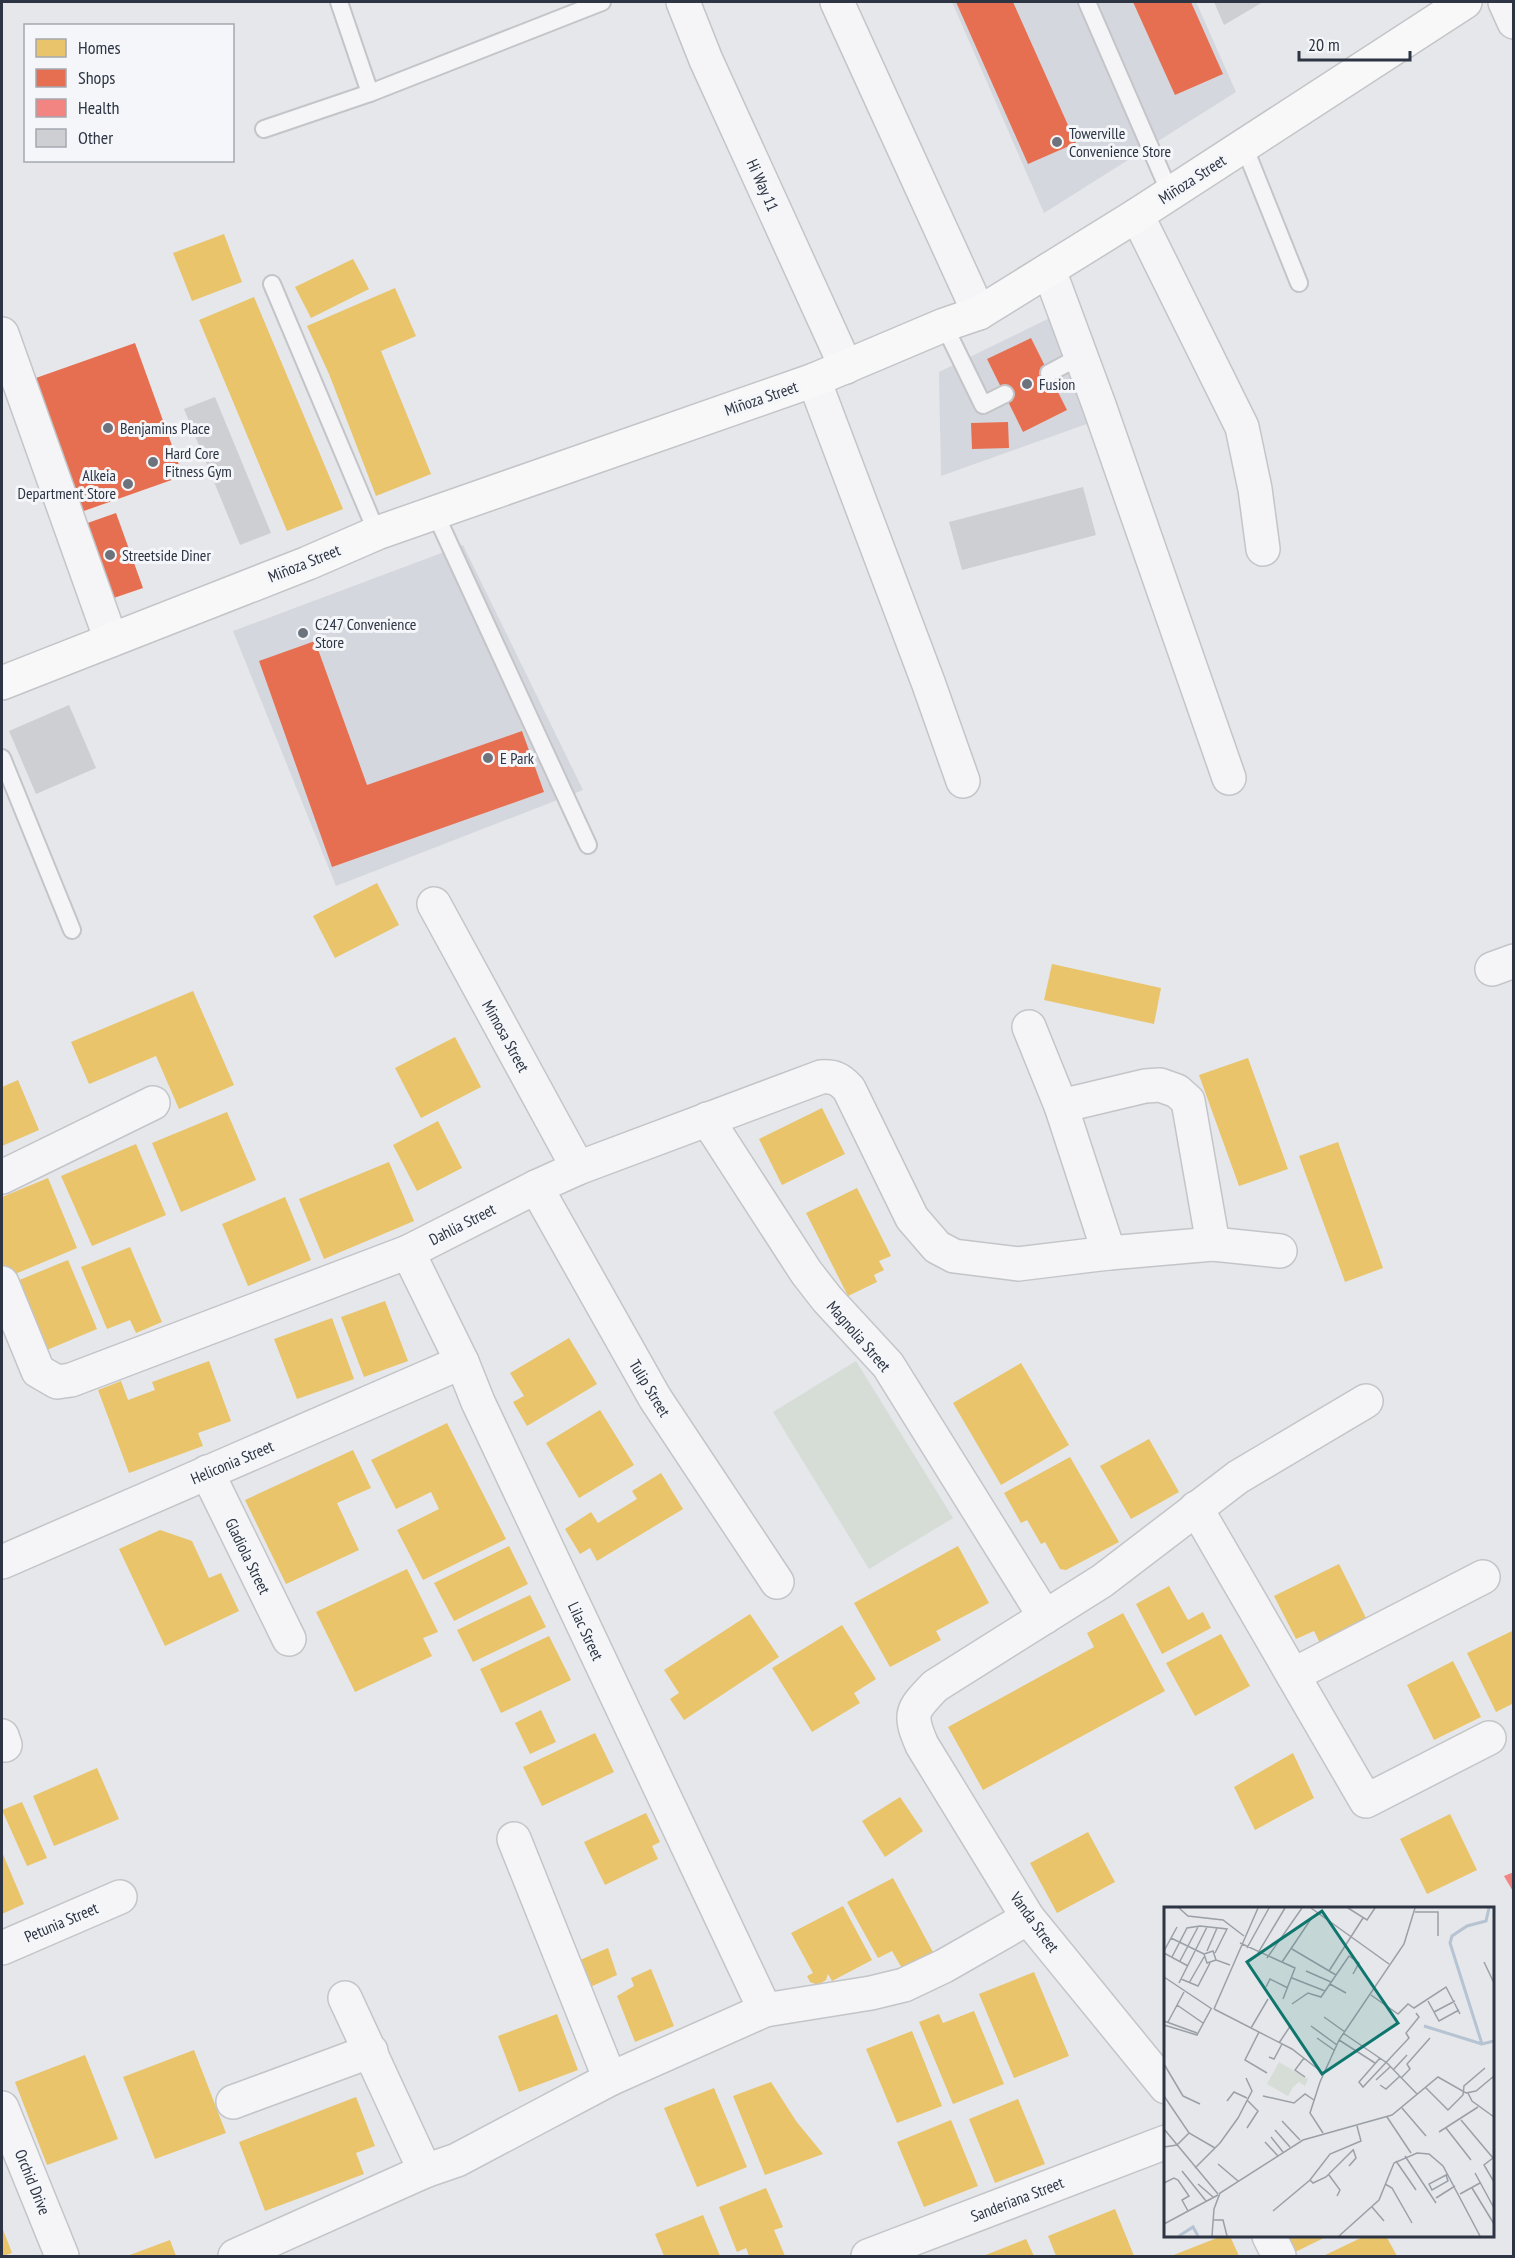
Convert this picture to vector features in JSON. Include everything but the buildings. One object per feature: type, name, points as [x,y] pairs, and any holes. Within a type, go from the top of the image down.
[{"type":"main road","name":"Miñoza Street","points":[[2,683],[308,563],[377,533],[814,380],[944,325],[979,313],[1137,215],[1465,2]]},
{"type":"street","name":"Hi Way 11","points":[[683,2],[706,60],[846,367]]},
{"type":"street","points":[[837,2],[979,313]]},
{"type":"street","points":[[1505,2],[1514,22]]},
{"type":"street","points":[[1137,215],[1242,427],[1255,489],[1263,549]]},
{"type":"street","points":[[1049,270],[1229,778]]},
{"type":"street","points":[[2,334],[111,640]]},
{"type":"street","points":[[814,380],[928,682],[963,782]]},
{"type":"street","name":"Mimosa Street","points":[[434,904],[578,1168]]},
{"type":"street","points":[[1029,1027],[1061,1106],[1109,1252],[1214,1244],[1280,1251]]},
{"type":"street","name":"Dahlia Street","points":[[2,1283],[38,1371],[57,1382],[71,1380],[408,1252],[578,1168],[821,1077],[839,1079],[849,1089],[912,1218],[936,1247],[954,1256],[1018,1264],[1109,1252]]},
{"type":"street","points":[[1061,1106],[1145,1086],[1160,1085],[1177,1091],[1188,1101],[1214,1244]]},
{"type":"street","points":[[2,1177],[153,1103]]},
{"type":"street","name":"Magnolia Street","points":[[707,1119],[806,1272],[827,1299],[888,1365],[1045,1617]]},
{"type":"street","name":"Tulip Street","points":[[536,1187],[655,1398],[777,1582]]},
{"type":"street","name":"Lilac Street","points":[[408,1252],[462,1362],[478,1402],[765,2010]]},
{"type":"street","name":"Heliconia Street","points":[[2,1562],[462,1362]]},
{"type":"street","points":[[1045,1617],[1102,1581],[1238,1477],[1366,1401]]},
{"type":"street","name":"Gladiola Street","points":[[207,1472],[289,1639]]},
{"type":"street","points":[[1196,1508],[1366,1801],[1489,1738]]},
{"type":"street","points":[[1293,1675],[1483,1576]]},
{"type":"street","name":"Vanda Street","points":[[1045,1617],[935,1686],[913,1712],[914,1726],[922,1745],[1028,1918],[1164,2085]]},
{"type":"street","points":[[513,1839],[610,2079]]},
{"type":"street","name":"Petunia Street","points":[[2,1948],[120,1897]]},
{"type":"street","points":[[235,2256],[425,2171],[457,2160],[610,2079],[765,2010],[871,1993],[904,1985],[944,1966],[1028,1918]]},
{"type":"street","points":[[345,1998],[425,2171]]},
{"type":"street","points":[[233,2102],[370,2051]]},
{"type":"street","name":"Orchid Drive","points":[[5,2126],[62,2256]]},
{"type":"street","name":"Sanderiana Street","points":[[868,2256],[1164,2143]]},
{"type":"street","points":[[1270,2237],[1280,2256]]},
{"type":"lane","points":[[339,2],[370,93]]},
{"type":"lane","points":[[1087,2],[1170,193]]},
{"type":"lane","points":[[264,129],[370,93],[592,4]]},
{"type":"lane","points":[[1244,146],[1299,283]]},
{"type":"lane","points":[[272,284],[377,533]]},
{"type":"lane","points":[[944,325],[983,405],[1005,394]]},
{"type":"lane","points":[[1049,373],[1081,356]]},
{"type":"lane","points":[[435,513],[588,845]]},
{"type":"lane","points":[[2,758],[72,930]]},
{"type":"shaded area","points":[[952,2],[1196,2],[1236,92],[1044,213]]},
{"type":"shaded area","points":[[1058,314],[1095,421],[941,476],[939,372]]},
{"type":"shaded area","points":[[463,545],[583,790],[336,886],[233,631]]},
{"type":"shaded area","points":[[856,1361],[953,1518],[869,1569],[773,1412]]},
{"type":"place","name":"Towerville Convenience Store","points":[[1057,142]]},
{"type":"place","name":"Fusion","points":[[1027,384]]},
{"type":"place","name":"Benjamins Place","points":[[108,428]]},
{"type":"place","name":"Hard Core Fitness Gym","points":[[153,462]]},
{"type":"place","name":"Alkeia Department Store","points":[[128,484]]},
{"type":"place","name":"Streetside Diner","points":[[110,555]]},
{"type":"place","name":"C247 Convenience Store","points":[[303,633]]},
{"type":"place","name":"E Park","points":[[488,758]]}]
